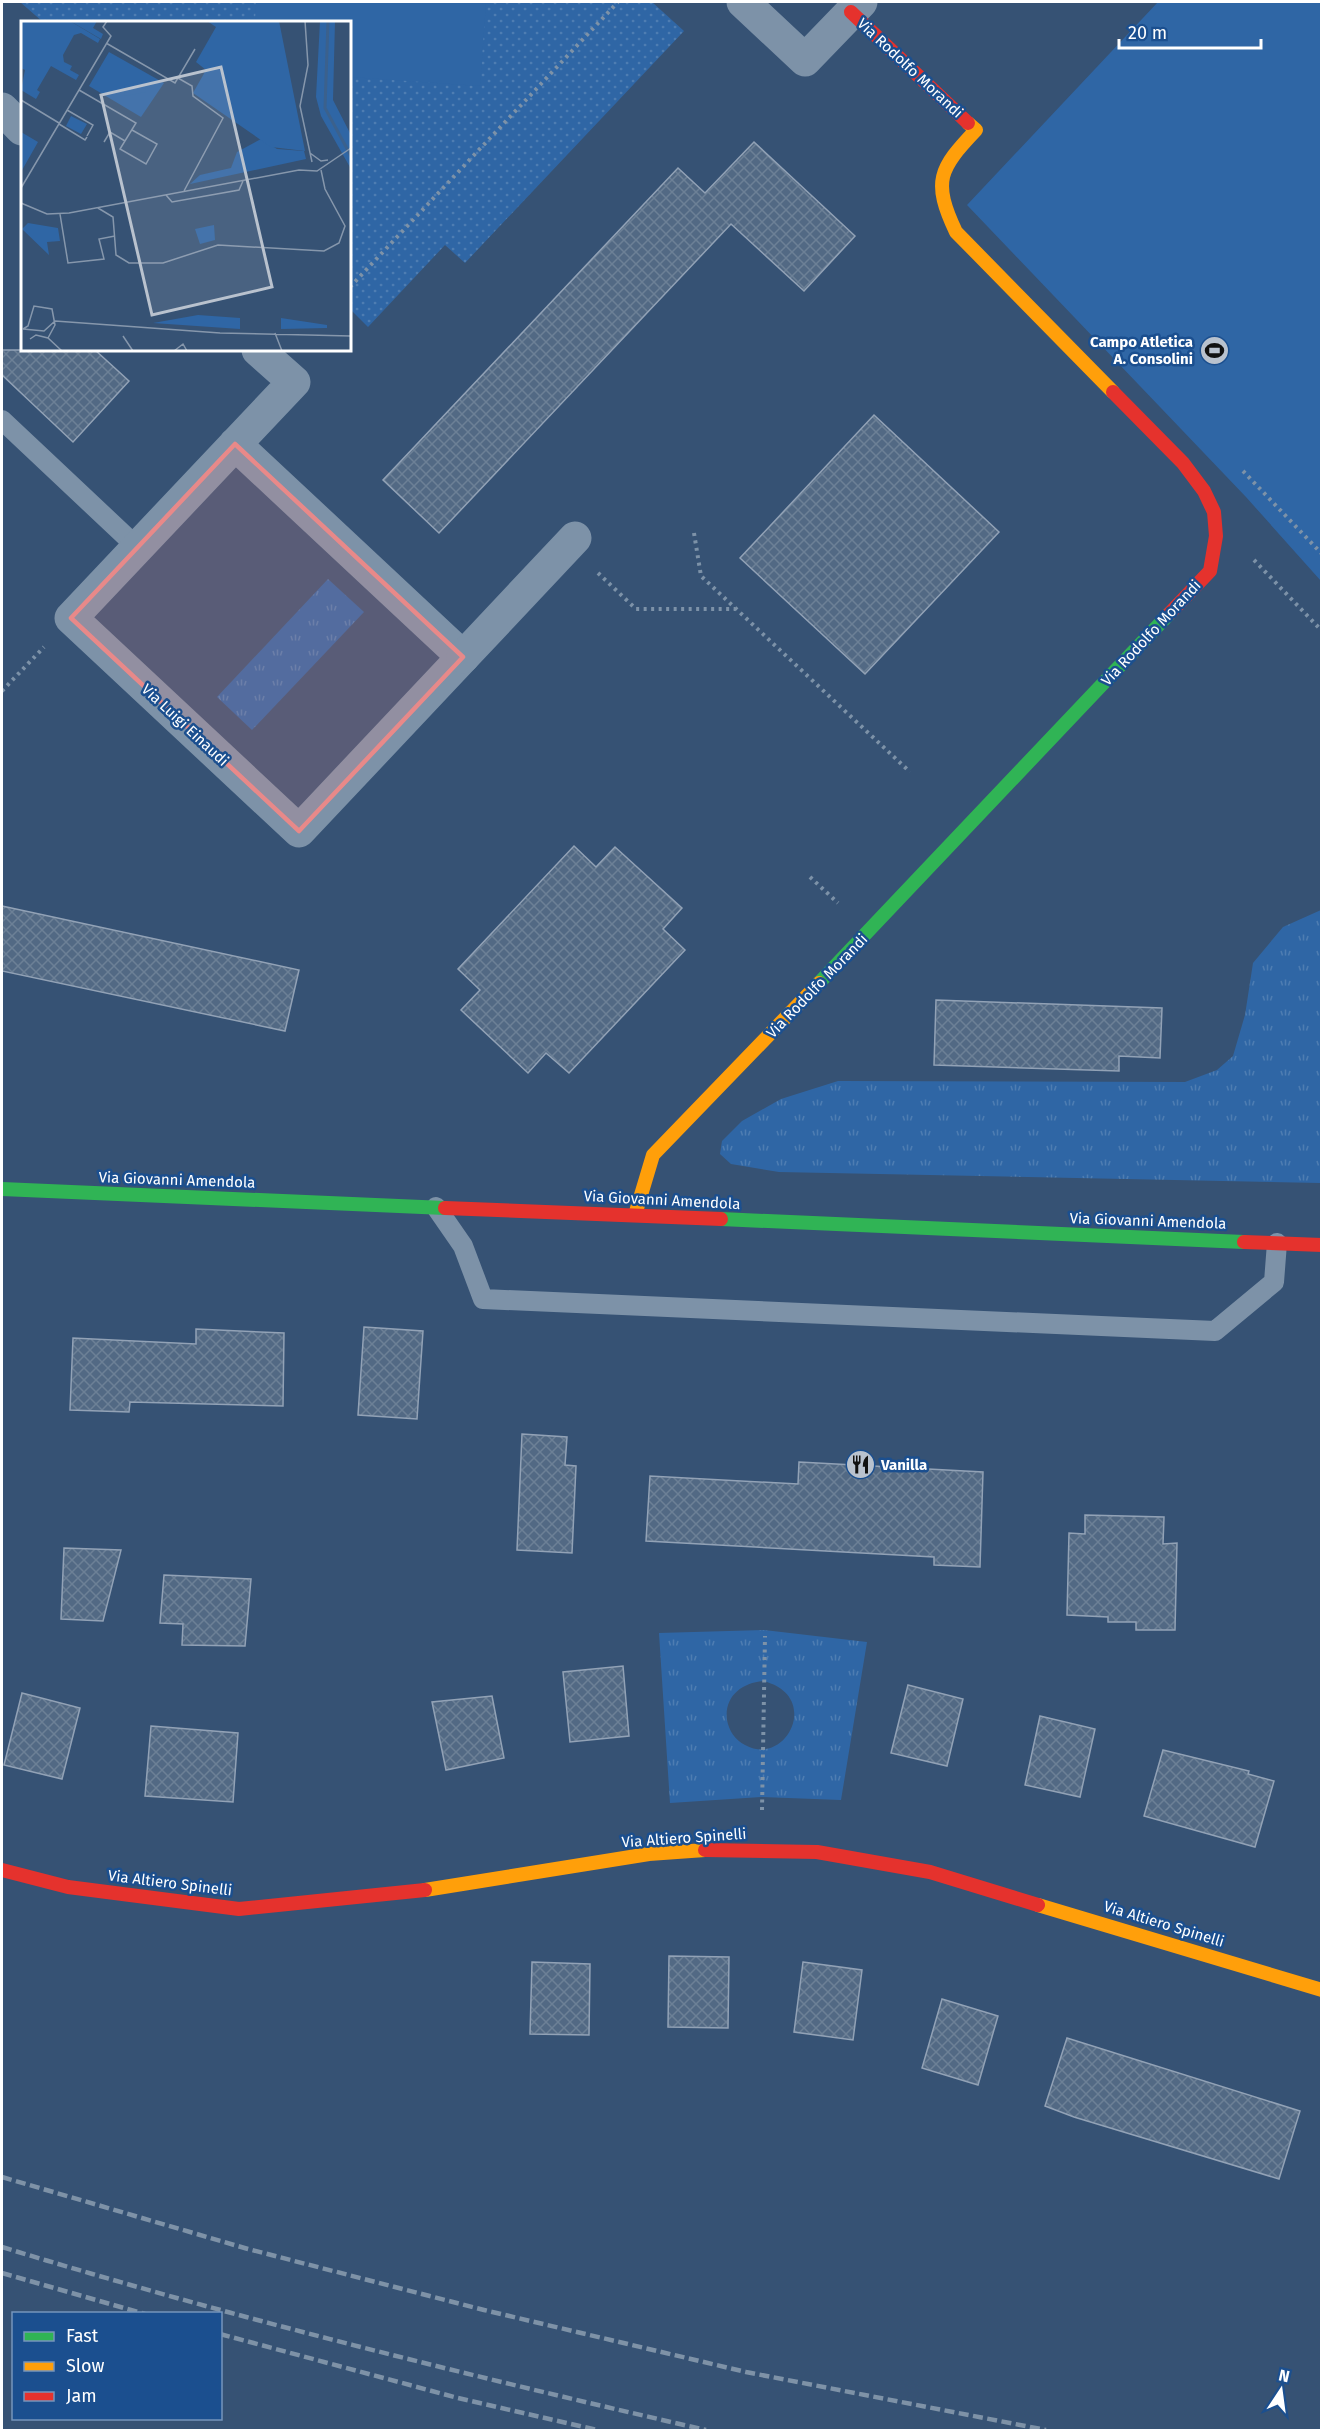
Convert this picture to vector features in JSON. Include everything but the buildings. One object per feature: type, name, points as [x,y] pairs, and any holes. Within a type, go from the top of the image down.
[{"type":"street","name":"Via Rodolfo Morandi","points":[[635,1215],[653,1155],[869,932],[1210,571],[1217,520],[1212,500],[1183,463],[956,232],[943,206],[940,185],[942,166],[976,130],[856,7],[805,60],[743,2]]},
{"type":"street","points":[[2,109],[21,128]]},
{"type":"street","name":"Via Luigi Einaudi","points":[[259,351],[294,382],[71,618],[299,831],[571,541]]},
{"type":"street","points":[[235,444],[463,657]]},
{"type":"street","name":"Via Giovanni Amendola","points":[[2,1189],[1322,1245]]},
{"type":"street","name":"Via Altiero Spinelli","points":[[2,1870],[68,1887],[239,1909],[419,1891],[649,1854],[765,1850],[865,1859],[930,1872],[1322,1990]]},
{"type":"lane","points":[[2,420],[138,548]]},
{"type":"lane","points":[[436,1207],[463,1246],[483,1299],[1215,1331],[1274,1282],[1277,1243]]},
{"type":"path","points":[[351,286],[618,2]]},
{"type":"path","points":[[1217,520],[1322,631]]},
{"type":"path","points":[[694,533],[701,576],[910,772]]},
{"type":"path","points":[[571,541],[636,609],[736,609]]},
{"type":"path","points":[[2,691],[12,680]]},
{"type":"path","points":[[765,1636],[761,1797],[765,1850]]},
{"type":"highlighted area","points":[[235,444],[463,657],[299,831],[71,618]]},
{"type":"green space","points":[[20,2],[652,2],[684,31],[465,263],[445,245],[368,327],[351,310],[351,21],[42,21]]},
{"type":"green space","points":[[256,2],[486,2],[480,86],[351,77],[351,21],[255,21]]},
{"type":"green space","name":"Campo Atletica A. Consolini","points":[[1158,2],[1321,2],[1321,581],[1246,497],[967,205]]},
{"type":"green space","points":[[328,579],[364,612],[252,730],[217,697]]},
{"type":"green space","points":[[1321,910],[1321,1183],[779,1172],[731,1164],[720,1154],[722,1141],[742,1121],[781,1099],[838,1081],[1185,1082],[1217,1070],[1233,1056],[1245,1015],[1253,963],[1283,927]]},
{"type":"green space","points":[[764,1630],[867,1642],[841,1800],[761,1797],[670,1803],[659,1633]],"holes":[[[763,1681],[781,1689],[791,1700],[794,1713],[792,1727],[785,1739],[774,1747],[760,1749],[738,1741],[727,1720],[728,1704],[731,1698],[741,1688],[755,1682]]]},
{"type":"railway","points":[[2,2177],[248,2249],[484,2310],[746,2372],[1046,2430]]},
{"type":"railway","points":[[2,2247],[177,2298],[352,2345],[706,2430]]},
{"type":"railway","points":[[2,2273],[138,2312]]},
{"type":"railway","points":[[222,2335],[458,2398],[597,2430]]},
{"type":"traffic: fast","points":[[819,983],[1169,614]]},
{"type":"traffic: fast","points":[[2,1189],[445,1208]]},
{"type":"traffic: fast","points":[[721,1219],[1244,1242]]},
{"type":"traffic: slow","points":[[968,123],[976,130],[954,155],[943,176],[944,200],[956,232],[1113,392]]},
{"type":"traffic: slow","points":[[635,1215],[653,1155],[819,983]]},
{"type":"traffic: slow","points":[[425,1890],[649,1854],[705,1850]]},
{"type":"traffic: slow","points":[[1038,1905],[1322,1990]]},
{"type":"traffic: jam","points":[[851,12],[968,123]]},
{"type":"traffic: jam","points":[[1113,392],[1183,463],[1204,491],[1214,512],[1216,536],[1210,571],[1169,614]]},
{"type":"traffic: jam","points":[[445,1208],[721,1219]]},
{"type":"traffic: jam","points":[[1244,1242],[1322,1245]]},
{"type":"traffic: jam","points":[[705,1850],[817,1852],[930,1872],[1038,1905]]},
{"type":"traffic: jam","points":[[2,1870],[68,1887],[239,1909],[425,1890]]},
{"type":"place","name":"Campo Atletica A. Consolini","points":[[1214,351]]},
{"type":"place","name":"Vanilla","points":[[860,1465]]}]
